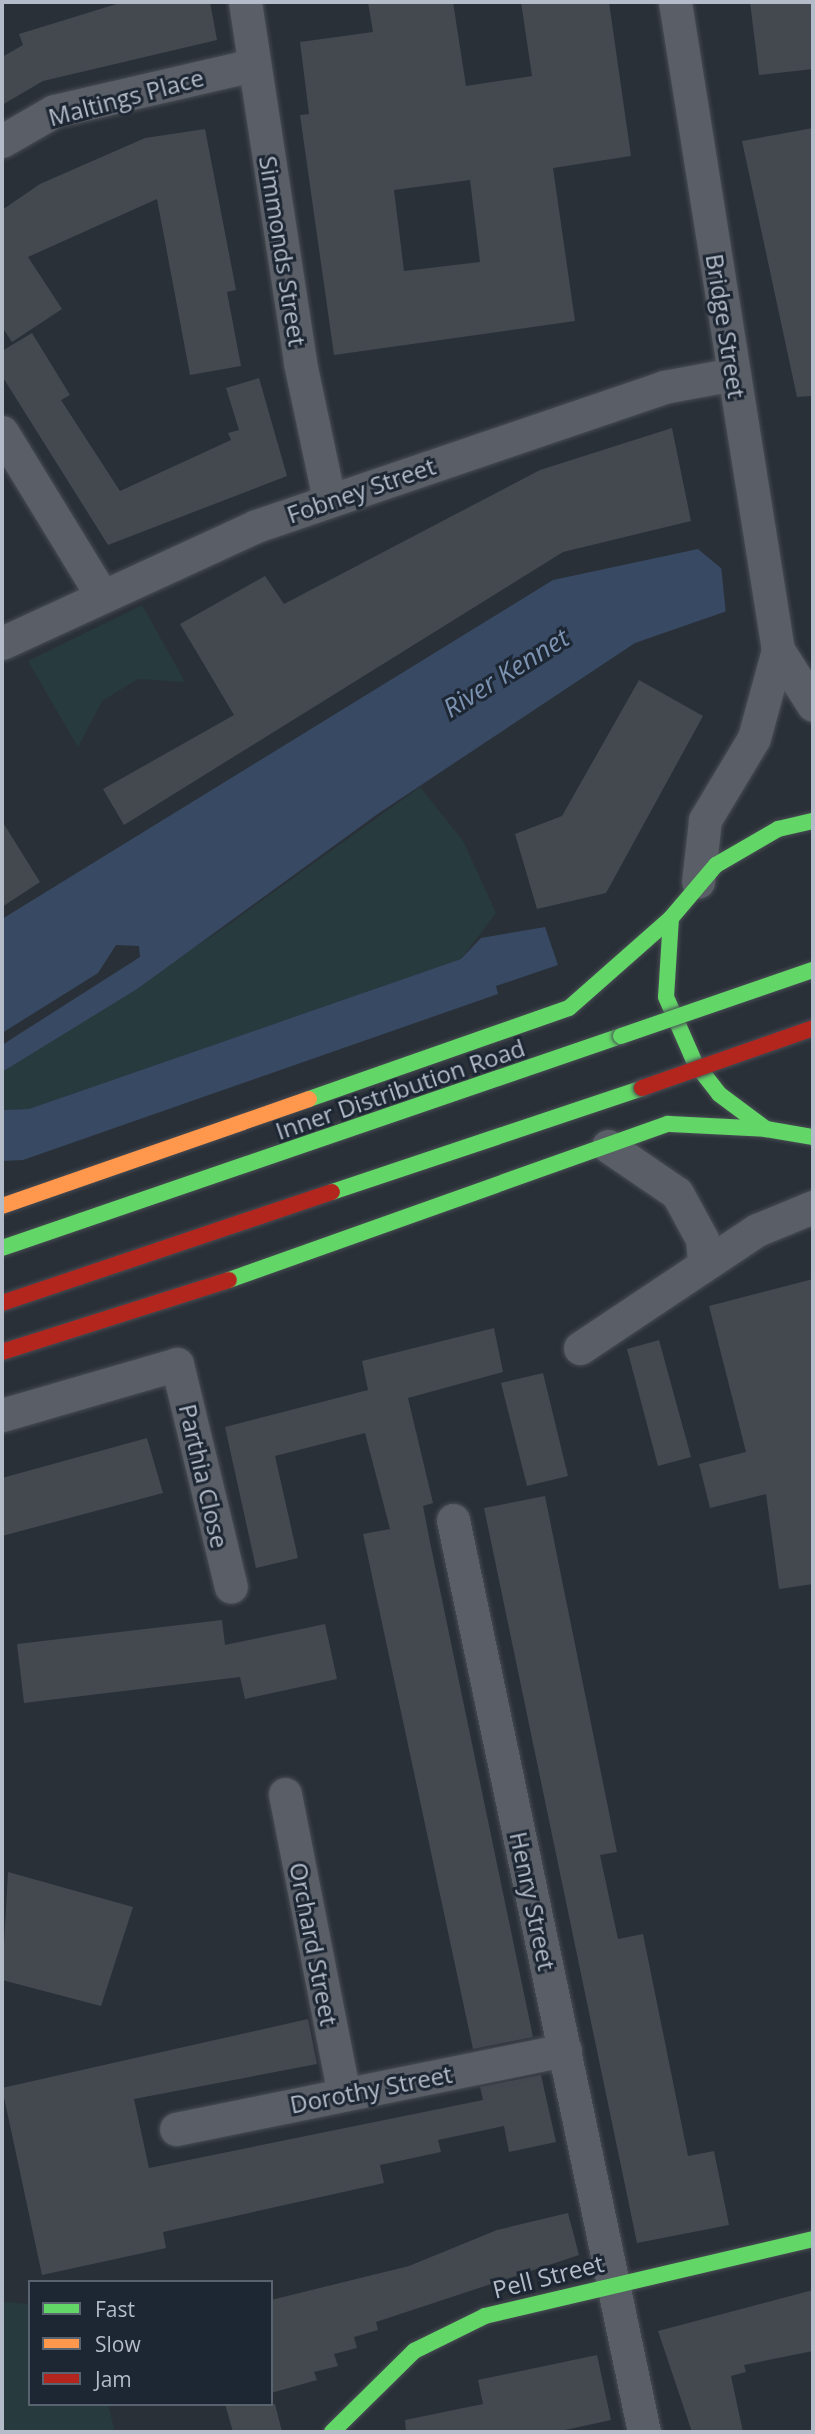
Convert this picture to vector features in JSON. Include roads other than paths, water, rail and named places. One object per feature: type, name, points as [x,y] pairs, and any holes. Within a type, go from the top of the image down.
[{"type":"main road","points":[[2,1206],[569,1008],[671,918],[698,882],[778,829],[813,821]]},
{"type":"main road","points":[[671,918],[663,972],[677,1031],[719,1094],[766,1129]]},
{"type":"main road","name":"Inner Distribution Road","points":[[2,1248],[813,970]]},
{"type":"main road","points":[[2,1303],[813,1028]]},
{"type":"main road","points":[[2,1352],[130,1315],[683,1122],[766,1129],[783,1135],[813,1137]]},
{"type":"main road","points":[[783,1135],[803,1153]]},
{"type":"main road","name":"Pell Street","points":[[344,2428],[392,2368],[442,2335],[515,2304],[813,2239]]},
{"type":"street","name":"Simmonds Street","points":[[245,2],[328,499]]},
{"type":"street","name":"Bridge Street","points":[[675,2],[778,650],[754,738],[705,820],[698,882]]},
{"type":"street","name":"Maltings Place","points":[[2,141],[54,111],[254,65]]},
{"type":"street","name":"Fobney Street","points":[[2,643],[101,594],[328,499],[664,387],[734,374]]},
{"type":"street","points":[[2,432],[101,594]]},
{"type":"street","name":"Bridge Street","points":[[778,650],[813,705]]},
{"type":"street","points":[[608,1146],[677,1193],[702,1240],[704,1263]]},
{"type":"street","points":[[580,1348],[704,1263],[813,1207]]},
{"type":"street","name":"Parthia Close","points":[[2,1415],[177,1364],[231,1587]]},
{"type":"street","name":"Henry Street","points":[[453,1520],[617,2282],[644,2432]]},
{"type":"street","name":"Orchard Street","points":[[285,1794],[344,2094]]},
{"type":"street","name":"Dorothy Street","points":[[176,2129],[565,2050]]},
{"type":"water","name":"River Kennet","points":[[698,549],[722,569],[727,611],[635,643],[379,813],[137,989],[2,1072],[2,1045],[140,957],[139,946],[116,945],[98,973],[2,1033],[2,919],[553,580]]},
{"type":"water","points":[[545,927],[558,965],[496,986],[498,994],[23,1160],[2,1161],[2,1110],[29,1109],[461,959],[481,938]]}]
